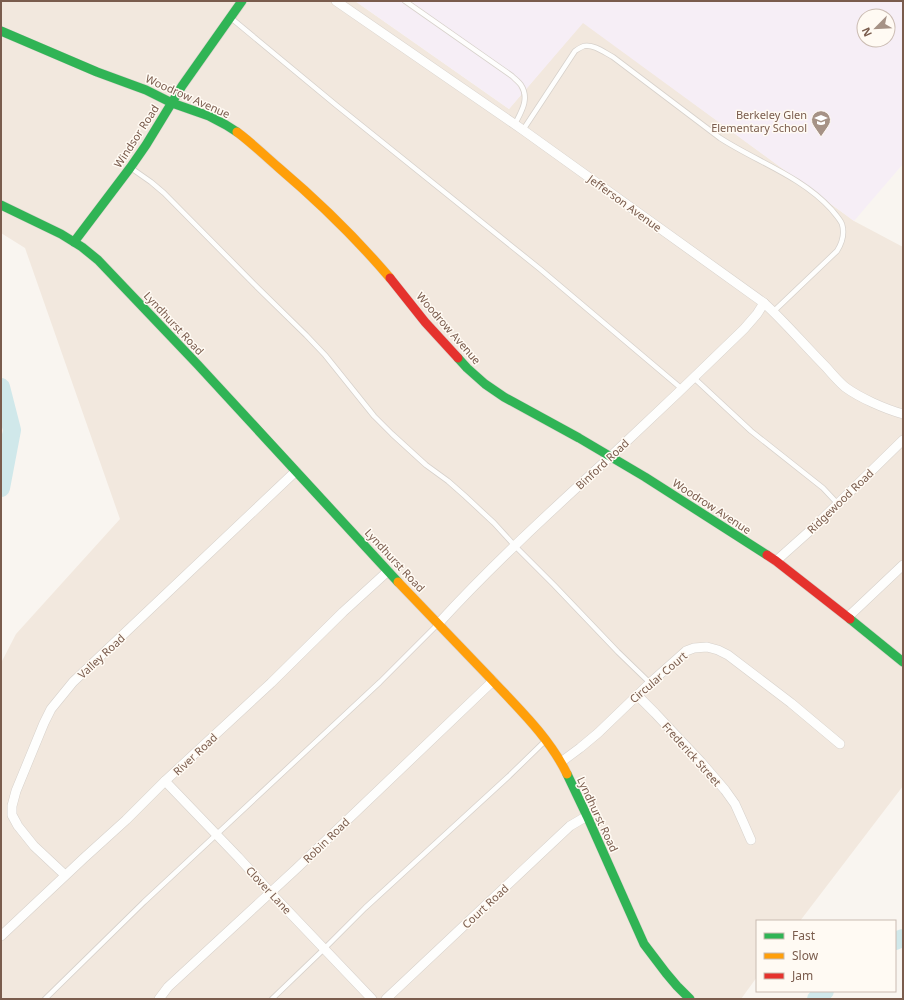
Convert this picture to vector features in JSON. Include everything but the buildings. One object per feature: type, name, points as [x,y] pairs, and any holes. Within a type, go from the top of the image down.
[{"type":"street","name":"Windsor Road","points":[[74,242],[130,168],[182,86],[242,1]]},
{"type":"street","name":"Jefferson Avenue","points":[[337,1],[515,124],[764,303],[787,325],[817,359],[844,386],[878,405],[903,414]]},
{"type":"street","name":"Woodrow Avenue","points":[[1,31],[98,72],[146,90],[172,103],[209,116],[242,136],[332,214],[371,255],[400,289],[425,322],[467,368],[484,384],[510,401],[579,438],[645,477],[776,561],[903,662]]},
{"type":"street","name":"Lyndhurst Road","points":[[1,205],[61,234],[98,260],[388,571],[520,710],[546,740],[561,762],[587,816],[644,944],[661,969],[687,998]]},
{"type":"street","name":"Binford Road","points":[[438,624],[464,596],[556,506],[694,378],[744,329],[764,303]]},
{"type":"street","name":"Ridgewood Road","points":[[776,561],[813,528],[903,440]]},
{"type":"street","name":"Valley Road","points":[[65,875],[34,846],[15,823],[12,815],[12,806],[16,791],[44,722],[51,709],[73,682],[296,472]]},
{"type":"street","points":[[848,617],[903,565]]},
{"type":"street","name":"River Road","points":[[1,936],[126,820],[165,781],[271,683],[343,612],[388,571]]},
{"type":"street","name":"Circular Court","points":[[561,762],[586,743],[686,651],[694,648],[707,647],[728,655],[840,744]]},
{"type":"street","name":"Robin Road","points":[[159,999],[168,987],[492,681]]},
{"type":"street","name":"Frederick Street","points":[[637,695],[702,762],[725,790],[735,804],[751,840]]},
{"type":"street","name":"Clover Lane","points":[[165,781],[372,999]]},
{"type":"street","name":"Court Road","points":[[386,999],[570,826],[587,816]]},
{"type":"lane","points":[[405,1],[512,76],[522,86],[525,96],[524,106],[515,124]]},
{"type":"lane","points":[[230,17],[336,105],[540,269],[682,389]]},
{"type":"lane","points":[[523,130],[575,51],[583,46],[589,46],[613,57],[732,146],[789,176],[809,190],[827,205],[837,216],[843,230],[842,239],[837,251],[773,312]]},
{"type":"lane","points":[[130,168],[164,193],[325,355],[374,416],[426,465],[448,481],[494,523],[618,652],[650,683]]},
{"type":"lane","points":[[694,378],[751,431],[823,488],[838,504]]},
{"type":"lane","points":[[45,999],[144,902],[380,682],[438,624]]},
{"type":"lane","points":[[272,999],[365,908],[509,776],[546,740]]},
{"type":"shaded area","points":[[1,1],[355,1],[509,109],[583,22],[854,221],[903,247],[903,786],[801,920],[756,920],[756,978],[741,999],[1,999],[1,663],[16,634],[120,519],[25,248],[1,233]]},
{"type":"shaded area","name":"Berkeley Glen Elementary School","points":[[355,1],[903,1],[903,164],[854,221],[583,23],[509,109]]},
{"type":"waterway","points":[[1,387],[12,430],[1,488]]},
{"type":"waterway","points":[[896,941],[903,938]]},
{"type":"waterway","points":[[816,999],[824,992]]},
{"type":"traffic: fast","points":[[74,242],[130,168],[182,86],[242,1]]},
{"type":"traffic: fast","points":[[1,31],[97,72],[146,90],[172,103],[209,116],[237,132]]},
{"type":"traffic: fast","points":[[1,205],[61,234],[82,247],[98,260],[198,365],[398,582]]},
{"type":"traffic: fast","points":[[458,358],[485,384],[504,397],[579,438],[645,477],[767,555]]},
{"type":"traffic: fast","points":[[850,619],[903,662]]},
{"type":"traffic: fast","points":[[567,774],[644,944],[666,973],[690,999]]},
{"type":"traffic: slow","points":[[237,132],[323,207],[390,278]]},
{"type":"traffic: slow","points":[[398,582],[522,712],[542,735],[560,760],[567,774]]},
{"type":"traffic: jam","points":[[390,278],[425,322],[458,358]]},
{"type":"traffic: jam","points":[[767,555],[850,619]]},
{"type":"place","name":"Berkeley Glen Elementary School","points":[[821,137]]}]
